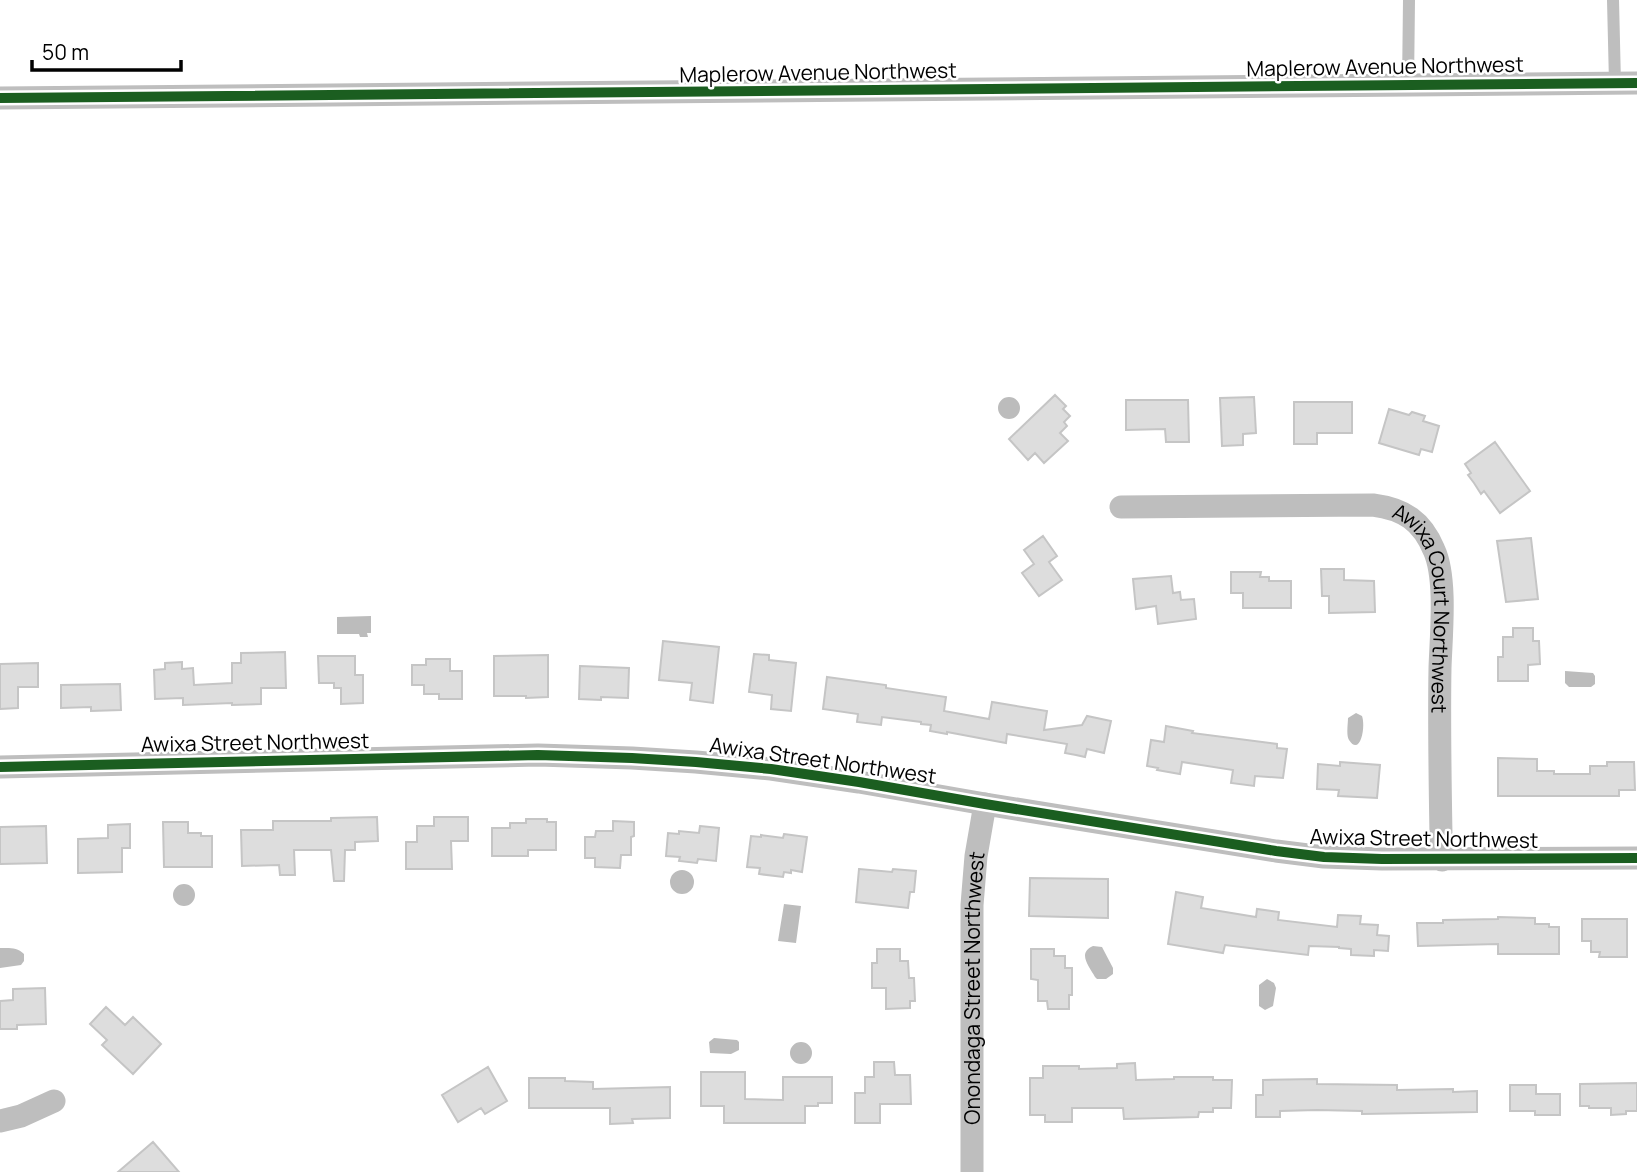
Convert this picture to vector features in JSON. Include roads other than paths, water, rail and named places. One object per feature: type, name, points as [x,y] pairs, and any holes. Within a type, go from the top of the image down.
[{"type":"street","name":"Maplerow Avenue Northwest","points":[[0,98],[1626,83]]},
{"type":"street","name":"Awixa Court Northwest","points":[[1121,507],[1373,505],[1406,514],[1418,525],[1426,534],[1437,557],[1441,589],[1442,860]]},
{"type":"street","name":"Awixa Street Northwest","points":[[0,767],[468,756],[587,756],[696,762],[771,769],[870,784],[1290,853],[1353,859],[1637,858]]},
{"type":"street","name":"Onondaga Street Northwest","points":[[972,1172],[972,897],[985,804]]},
{"type":"street","points":[[0,1121],[20,1116],[54,1101]]},
{"type":"lane","points":[[1408,86],[1409,0]]},
{"type":"lane","points":[[1613,0],[1626,83]]}]
